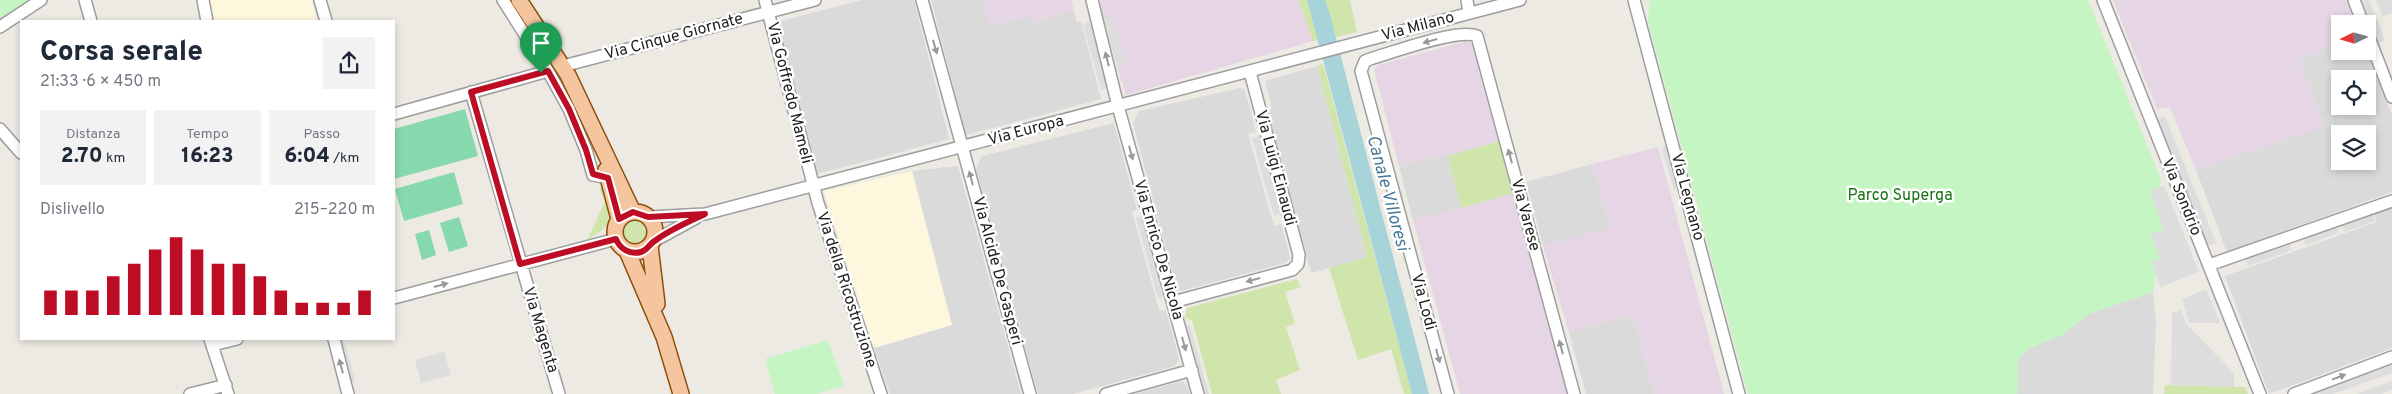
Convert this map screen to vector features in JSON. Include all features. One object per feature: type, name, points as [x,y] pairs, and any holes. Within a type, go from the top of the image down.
[{"type":"main road","points":[[519,0],[563,66],[633,212]]},
{"type":"main road","points":[[584,110],[608,178],[619,219],[614,232],[618,244],[628,251],[640,252],[652,243]]},
{"type":"main road","points":[[619,219],[633,212],[648,217],[655,228],[652,243],[655,295],[664,337],[681,394]]},
{"type":"main road","points":[[628,251],[664,337]]},
{"type":"street","points":[[0,27],[41,0]]},
{"type":"street","points":[[85,0],[91,20]]},
{"type":"street","points":[[203,0],[207,20]]},
{"type":"street","points":[[320,0],[326,20]]},
{"type":"street","points":[[503,0],[548,71],[569,109],[586,150],[593,174],[608,178]]},
{"type":"street","name":"Via Goffredo Mameli","points":[[765,0],[813,186]]},
{"type":"street","name":"Via Cinque Giornate","points":[[563,66],[815,0]]},
{"type":"street","name":"Via Alcide De Gasperi","points":[[922,0],[1030,394]]},
{"type":"street","name":"Via Enrico De Nicola","points":[[1092,0],[1118,106],[1198,394]]},
{"type":"street","points":[[1467,0],[1469,13]]},
{"type":"street","name":"Via Milano","points":[[1345,46],[1520,0]]},
{"type":"street","name":"Via Legnano","points":[[1634,0],[1739,394]]},
{"type":"street","name":"Via Sondrio","points":[[2103,0],[2260,394]]},
{"type":"street","points":[[2354,0],[2360,15]]},
{"type":"street","name":"Via Lodi","points":[[1448,394],[1362,71],[1365,62],[1373,58],[1460,34],[1477,36]]},
{"type":"street","name":"Via Varese","points":[[1477,36],[1574,394]]},
{"type":"street","name":"Via Europa","points":[[648,217],[705,214],[1345,46]]},
{"type":"street","points":[[2376,56],[2392,97]]},
{"type":"street","points":[[395,114],[548,71]]},
{"type":"street","name":"Via Luigi Einaudi","points":[[1172,302],[1292,270],[1298,264],[1299,254],[1250,72]]},
{"type":"street","name":"Via Magenta","points":[[471,92],[559,394]]},
{"type":"street","points":[[1,133],[20,152]]},
{"type":"street","name":"Via della Ricostruzione","points":[[813,186],[881,394]]},
{"type":"street","points":[[2209,266],[2392,202]]},
{"type":"street","name":"Via Europa","points":[[652,243],[705,214]]},
{"type":"street","points":[[395,298],[616,239]]},
{"type":"street","points":[[190,394],[227,390],[212,342],[229,340]]},
{"type":"street","points":[[334,340],[348,394]]},
{"type":"street","points":[[2294,394],[2392,357]]},
{"type":"street","points":[[1106,394],[1192,370]]},
{"type":"shaded area","points":[[209,0],[311,0],[317,20],[213,20]]},
{"type":"shaded area","points":[[862,0],[914,0],[949,139],[817,174],[814,172],[777,22]]},
{"type":"shaded area","points":[[931,0],[983,0],[990,26],[1029,15],[1032,23],[1074,10],[1077,22],[1081,21],[1101,99],[966,135]]},
{"type":"shaded area","points":[[983,0],[1071,0],[1074,10],[1031,23],[1028,15],[990,26]]},
{"type":"shaded area","points":[[1099,0],[1298,0],[1313,41],[1126,95],[1117,67],[1125,65],[1113,17],[1104,19]]},
{"type":"shaded area","points":[[2113,0],[2346,0],[2352,15],[2331,15],[2331,48],[2299,60],[2324,126],[2196,170],[2170,107],[2157,109]]},
{"type":"shaded area","points":[[2369,0],[2375,15],[2367,15],[2361,1]]},
{"type":"shaded area","points":[[2376,0],[2392,0],[2392,13],[2382,16]]},
{"type":"shaded area","points":[[1113,16],[1126,65],[1117,67],[1104,19]]},
{"type":"shaded area","points":[[2376,18],[2385,40],[2378,43],[2376,38]]},
{"type":"shaded area","points":[[1090,22],[1108,88],[1101,90],[1083,24]]},
{"type":"shaded area","points":[[1467,41],[1474,45],[1499,141],[1448,156],[1445,154],[1399,166],[1374,69],[1379,65]]},
{"type":"shaded area","points":[[2331,48],[2331,60],[2370,60],[2374,70],[2331,70],[2331,115],[2376,115],[2376,76],[2392,115],[2392,192],[2227,252],[2196,170],[2324,126],[2299,60]]},
{"type":"shaded area","points":[[1317,66],[1367,257],[1311,273],[1267,110],[1272,109],[1265,81]]},
{"type":"shaded area","points":[[1240,88],[1245,90],[1256,132],[1248,134],[1274,226],[1281,224],[1290,258],[1285,263],[1181,291],[1176,286],[1133,123],[1139,111]]},
{"type":"shaded area","points":[[2165,116],[2216,243],[2208,246],[2157,119]]},
{"type":"shaded area","points":[[1114,123],[1137,210],[1132,212],[1159,310],[1166,311],[1179,359],[1175,366],[1073,394],[1038,394],[976,169],[982,156]]},
{"type":"shaded area","points":[[1260,136],[1282,214],[1274,216],[1252,138]]},
{"type":"shaded area","points":[[1666,144],[1678,185],[1674,191],[1662,150]]},
{"type":"shaded area","points":[[1658,147],[1724,394],[1654,394],[1633,315],[1569,332],[1543,246],[1610,227],[1593,164]]},
{"type":"shaded area","points":[[1445,154],[1448,156],[1461,208],[1413,220],[1399,166]]},
{"type":"shaded area","points":[[1593,164],[1610,228],[1543,246],[1526,182]]},
{"type":"shaded area","points":[[958,166],[1021,394],[890,394],[874,348],[952,325],[912,171]]},
{"type":"shaded area","points":[[912,171],[952,325],[874,348],[824,191]]},
{"type":"shaded area","points":[[2164,185],[2199,272],[2161,287],[2151,262],[2160,258],[2150,234],[2164,229],[2150,192]]},
{"type":"shaded area","points":[[1513,193],[1567,394],[1460,394],[1413,220]]},
{"type":"shaded area","points":[[2392,208],[2392,348],[2269,394],[2225,276],[2377,222],[2374,214]]},
{"type":"shaded area","points":[[2372,214],[2375,221],[2344,232],[2342,225]]},
{"type":"shaded area","points":[[1144,216],[1166,296],[1158,298],[1136,218]]},
{"type":"shaded area","points":[[2336,226],[2338,233],[2306,245],[2304,238]]},
{"type":"shaded area","points":[[2289,244],[2292,250],[2248,266],[2245,259]]},
{"type":"shaded area","points":[[2206,289],[2220,323],[2189,323],[2182,299]]},
{"type":"shaded area","points":[[2153,292],[2156,325],[2153,394],[2017,394],[2018,360],[2029,348],[2062,335],[2089,314]]},
{"type":"shaded area","points":[[2181,310],[2186,324],[2234,373],[2234,387],[2171,385],[2172,313]]},
{"type":"shaded area","points":[[1633,315],[1654,394],[1586,394],[1569,332]]},
{"type":"shaded area","points":[[1186,324],[1190,326],[1209,394],[1205,394]]},
{"type":"shaded area","points":[[338,340],[344,340],[355,381],[350,382]]},
{"type":"shaded area","points":[[444,352],[451,375],[421,383],[415,360]]},
{"type":"shaded area","points":[[2392,364],[2392,373],[2333,394],[2309,394]]},
{"type":"shaded area","points":[[1182,381],[1187,385],[1190,394],[1135,394]]},
{"type":"shaded area","points":[[2392,381],[2392,390],[2382,394],[2357,394]]},
{"type":"green space","points":[[0,0],[28,0],[27,3],[0,19]]},
{"type":"green space","points":[[1298,0],[1307,0],[1318,40],[1313,41]]},
{"type":"green space","points":[[1325,0],[1350,0],[1357,32],[1336,37]]},
{"type":"green space","name":"Parco Superga","points":[[1650,0],[2088,0],[2161,179],[2160,187],[2150,192],[2164,229],[2160,258],[2151,262],[2156,274],[2153,292],[2089,314],[2062,335],[2029,348],[2018,360],[2017,394],[1748,394],[1648,21]]},
{"type":"green space","points":[[1323,64],[1412,394],[1404,394],[1391,349],[1358,360],[1329,268],[1367,257],[1317,66]]},
{"type":"green space","points":[[465,109],[478,156],[395,179],[395,129]]},
{"type":"green space","points":[[1499,141],[1513,193],[1461,208],[1448,156]]},
{"type":"green space","points":[[454,172],[463,204],[404,221],[395,189]]},
{"type":"green space","points":[[605,184],[614,216],[600,232],[587,240],[605,202],[599,188]]},
{"type":"green space","points":[[459,217],[468,246],[449,252],[440,223]]},
{"type":"green space","points":[[634,220],[643,223],[646,232],[643,241],[634,244],[625,241],[622,232],[625,223]]},
{"type":"green space","points":[[429,230],[436,255],[422,260],[415,234]]},
{"type":"green space","points":[[1297,279],[1301,287],[1285,292],[1295,323],[1286,327],[1300,370],[1276,380],[1281,394],[1212,394],[1192,320],[1185,318],[1187,308]]},
{"type":"green space","points":[[828,340],[844,386],[817,394],[775,394],[765,359]]},
{"type":"green space","points":[[2165,385],[2245,387],[2248,394],[2164,394]]},
{"type":"water","points":[[1307,0],[1325,0],[1329,11],[1429,394],[1412,394]]},
{"type":"route","points":[[548,71],[569,109],[586,150],[593,174],[596,177],[608,178],[619,219],[633,212],[645,214],[648,217],[705,214],[675,228],[640,252],[634,253],[622,248],[616,239],[520,264],[471,92],[541,73],[548,71]]},
{"type":"water label","name":"Canale Villoresi","points":[[1387,193]]}]
